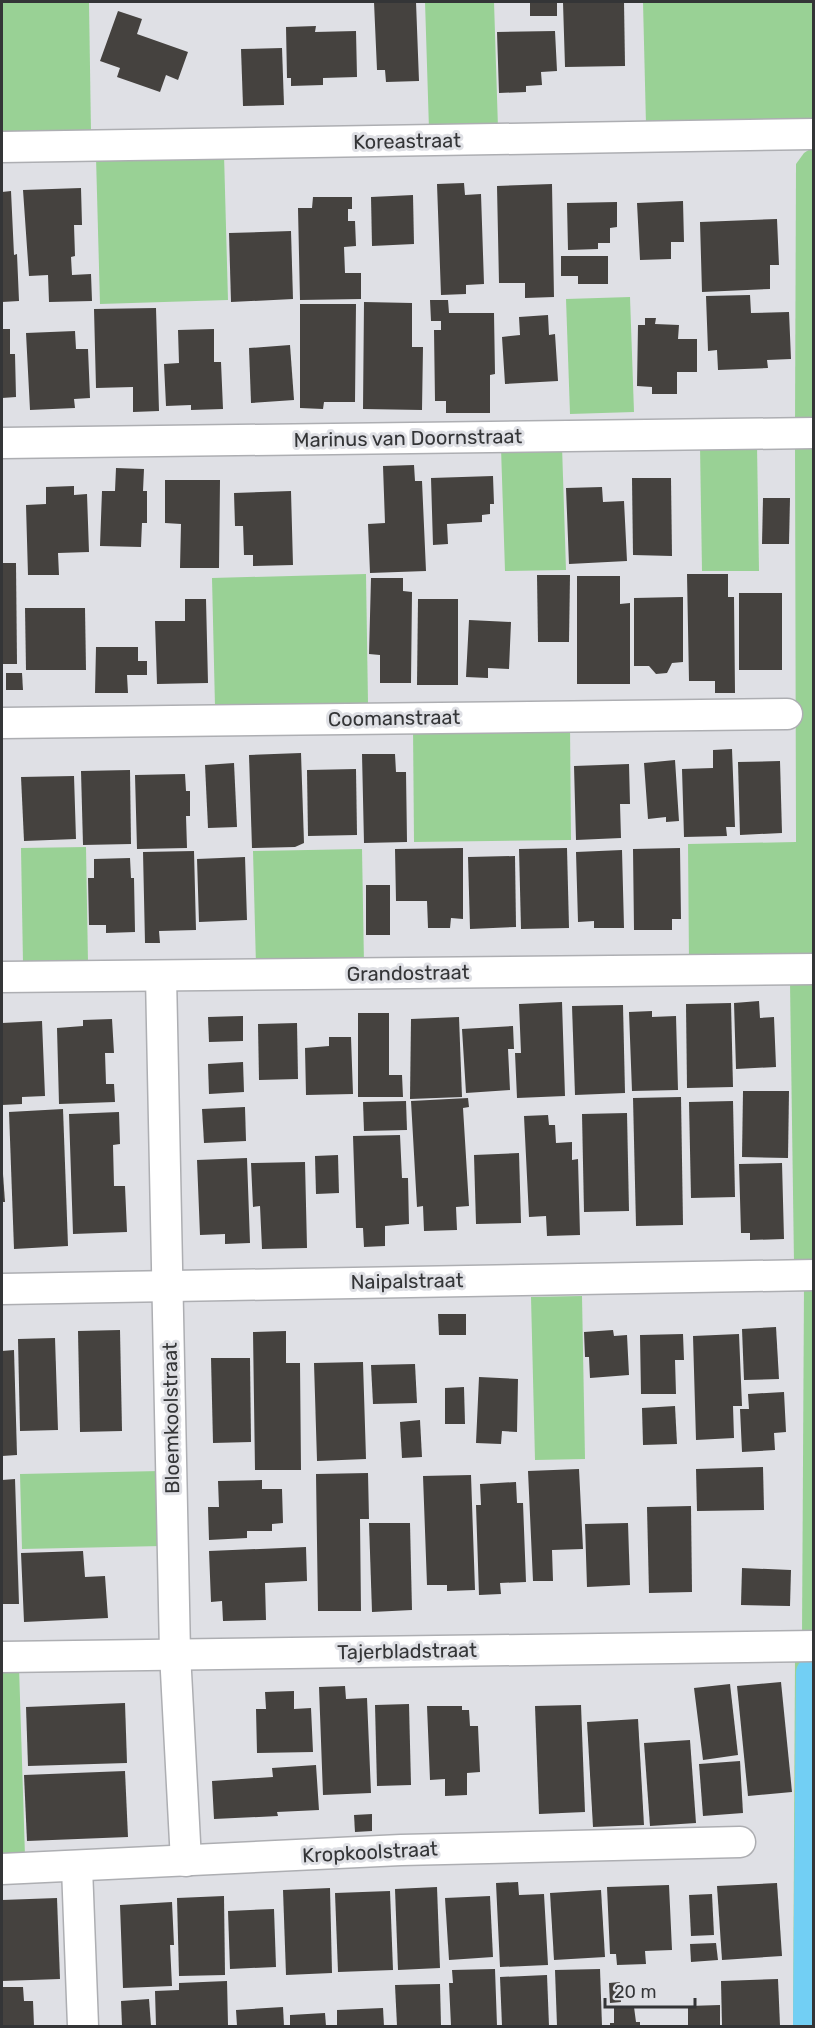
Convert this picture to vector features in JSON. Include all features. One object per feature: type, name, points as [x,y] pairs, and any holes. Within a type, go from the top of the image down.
[{"type":"street","name":"Koreastraat","points":[[2,147],[813,134]]},
{"type":"street","name":"Marinus van Doornstraat","points":[[2,443],[813,433]]},
{"type":"street","name":"Coomanstraat","points":[[2,723],[787,714]]},
{"type":"street","name":"Grandostraat","points":[[2,977],[813,969]]},
{"type":"street","name":"Bloemkoolstraat","points":[[161,976],[175,1653],[186,1861]]},
{"type":"street","name":"Naipalstraat","points":[[2,1288],[813,1275]]},
{"type":"street","name":"Tajerbladstraat","points":[[2,1657],[813,1646]]},
{"type":"street","name":"Kropkoolstraat","points":[[2,1869],[401,1850],[740,1842]]},
{"type":"street","points":[[77,1867],[83,2026]]},
{"type":"green space","points":[[2,2],[89,2],[91,133],[2,134]]},
{"type":"green space","points":[[425,2],[494,2],[498,128],[429,130]]},
{"type":"green space","points":[[643,2],[813,2],[813,120],[646,125]]},
{"type":"green space","points":[[813,147],[813,425],[795,424],[796,164],[804,153]]},
{"type":"green space","points":[[224,154],[228,300],[100,304],[96,157]]},
{"type":"green space","points":[[630,297],[634,412],[570,414],[566,299]]},
{"type":"green space","points":[[795,443],[813,444],[813,957],[689,962],[688,844],[796,842]]},
{"type":"green space","points":[[757,445],[759,571],[702,571],[700,446]]},
{"type":"green space","points":[[562,446],[566,570],[505,571],[501,448]]},
{"type":"green space","points":[[366,574],[368,704],[215,707],[212,578]]},
{"type":"green space","points":[[570,724],[571,840],[414,842],[413,726]]},
{"type":"green space","points":[[86,847],[88,963],[23,964],[21,848]]},
{"type":"green space","points":[[362,849],[364,964],[256,966],[253,851]]},
{"type":"green space","points":[[790,982],[813,983],[813,1262],[794,1263]]},
{"type":"green space","points":[[804,1285],[813,1285],[814,1636],[802,1636]]},
{"type":"green space","points":[[582,1296],[585,1459],[535,1460],[531,1297]]},
{"type":"green space","points":[[160,1471],[162,1546],[22,1549],[20,1474]]},
{"type":"green space","points":[[795,1657],[813,1657],[813,2026],[793,2026]]},
{"type":"green space","points":[[19,1667],[25,1856],[2,1856],[2,1668]]},
{"type":"building","points":[[374,2],[416,2],[419,81],[386,82],[385,70],[377,70]]},
{"type":"building","points":[[530,2],[557,2],[557,16],[530,16]]},
{"type":"building","points":[[563,2],[624,2],[625,66],[565,67]]},
{"type":"building","points":[[118,11],[142,19],[137,34],[188,52],[178,80],[166,75],[160,92],[117,77],[120,68],[100,61]]},
{"type":"building","points":[[316,26],[315,32],[356,31],[357,77],[323,78],[323,85],[291,86],[291,78],[287,78],[286,27]]},
{"type":"building","points":[[555,31],[557,71],[541,72],[542,85],[526,86],[526,92],[499,93],[497,32]]},
{"type":"building","points":[[282,48],[284,105],[243,106],[241,49]]},
{"type":"building","points":[[464,183],[465,195],[481,194],[484,284],[466,285],[466,294],[441,295],[437,184]]},
{"type":"building","points":[[552,184],[554,297],[525,298],[525,283],[499,283],[497,186]]},
{"type":"building","points":[[81,188],[82,225],[74,225],[75,256],[71,257],[72,275],[91,274],[92,301],[49,302],[48,275],[29,276],[23,190]]},
{"type":"building","points":[[11,191],[19,301],[2,302],[2,192]]},
{"type":"building","points":[[413,195],[414,244],[372,246],[371,197]]},
{"type":"building","points":[[313,197],[352,197],[352,209],[348,209],[348,221],[355,221],[356,246],[344,247],[345,273],[361,273],[361,299],[300,300],[298,208],[312,208]]},
{"type":"building","points":[[683,201],[684,242],[671,242],[671,259],[640,260],[637,203]]},
{"type":"building","points":[[617,202],[617,227],[610,228],[610,243],[598,243],[598,249],[568,250],[567,203]]},
{"type":"building","points":[[777,219],[779,265],[770,265],[770,289],[702,292],[700,222]]},
{"type":"building","points":[[291,231],[293,299],[231,302],[229,233]]},
{"type":"building","points":[[561,256],[608,256],[608,284],[578,284],[578,276],[561,276]]},
{"type":"building","points":[[750,295],[751,313],[789,312],[791,359],[767,360],[768,368],[718,370],[717,350],[708,351],[706,296]]},
{"type":"building","points":[[430,300],[448,300],[449,313],[494,313],[495,374],[490,375],[490,413],[446,413],[446,401],[435,401],[434,330],[441,330],[441,321],[431,321]]},
{"type":"building","points":[[364,302],[412,303],[412,347],[423,347],[422,410],[363,409]]},
{"type":"building","points":[[300,304],[356,304],[355,402],[324,402],[323,409],[300,408]]},
{"type":"building","points":[[156,308],[159,411],[133,412],[133,387],[96,388],[94,309]]},
{"type":"building","points":[[548,315],[549,335],[555,334],[558,381],[505,384],[502,337],[520,335],[519,317]]},
{"type":"building","points":[[645,318],[656,318],[655,324],[679,325],[678,339],[697,339],[697,372],[677,372],[677,394],[652,394],[652,387],[637,386],[638,325],[645,325]]},
{"type":"building","points":[[2,329],[10,329],[10,354],[15,354],[16,397],[2,398]]},
{"type":"building","points":[[214,329],[214,362],[221,362],[223,409],[191,410],[191,405],[166,406],[164,364],[179,363],[178,330]]},
{"type":"building","points":[[75,331],[76,349],[88,349],[90,398],[74,399],[75,408],[30,410],[26,333]]},
{"type":"building","points":[[290,345],[294,400],[251,403],[249,348]]},
{"type":"building","points":[[414,465],[415,481],[422,481],[426,571],[370,573],[368,524],[385,523],[383,466]]},
{"type":"building","points":[[116,468],[144,469],[143,491],[147,491],[147,523],[142,523],[141,547],[100,546],[102,491],[115,491]]},
{"type":"building","points":[[493,476],[494,504],[490,504],[490,514],[482,515],[482,522],[447,524],[448,544],[433,545],[431,478]]},
{"type":"building","points":[[632,478],[671,478],[672,556],[633,555]]},
{"type":"building","points":[[165,480],[220,480],[219,568],[180,568],[181,524],[165,523]]},
{"type":"building","points":[[74,486],[74,495],[87,494],[89,552],[58,553],[59,575],[28,575],[26,505],[46,504],[46,487]]},
{"type":"building","points":[[602,487],[603,502],[624,501],[627,561],[569,564],[566,488]]},
{"type":"building","points":[[291,491],[293,565],[253,566],[253,555],[244,555],[243,526],[235,526],[234,493]]},
{"type":"building","points":[[763,498],[790,498],[789,544],[762,544]]},
{"type":"building","points":[[2,563],[16,563],[17,664],[2,664]]},
{"type":"building","points":[[687,574],[728,574],[728,597],[734,597],[735,693],[715,693],[715,681],[689,681]]},
{"type":"building","points":[[537,575],[570,575],[569,642],[538,642]]},
{"type":"building","points":[[577,576],[620,576],[620,604],[630,603],[630,684],[577,684]]},
{"type":"building","points":[[371,578],[403,578],[403,591],[412,592],[411,683],[380,683],[380,655],[369,654]]},
{"type":"building","points":[[739,593],[782,593],[782,670],[739,670]]},
{"type":"building","points":[[683,597],[683,662],[672,663],[667,673],[656,674],[649,666],[634,666],[634,598]]},
{"type":"building","points":[[185,599],[206,599],[208,683],[157,684],[155,621],[185,621]]},
{"type":"building","points":[[418,599],[458,599],[458,685],[417,685]]},
{"type":"building","points":[[25,608],[85,608],[86,670],[26,670]]},
{"type":"building","points":[[469,620],[511,622],[509,669],[488,668],[488,678],[466,677]]},
{"type":"building","points":[[96,647],[138,647],[138,661],[147,661],[147,675],[127,675],[128,693],[95,693]]},
{"type":"building","points":[[6,673],[22,673],[23,690],[6,690]]},
{"type":"building","points":[[732,749],[735,827],[726,827],[727,836],[684,837],[682,769],[713,768],[713,750]]},
{"type":"building","points":[[301,753],[304,843],[295,847],[252,848],[249,755]]},
{"type":"building","points":[[362,754],[395,754],[396,772],[406,772],[407,842],[364,843]]},
{"type":"building","points":[[675,760],[679,821],[666,822],[666,817],[648,819],[644,763]]},
{"type":"building","points":[[780,761],[782,833],[740,835],[738,762]]},
{"type":"building","points":[[234,763],[237,827],[208,828],[205,765]]},
{"type":"building","points":[[629,764],[630,804],[620,804],[621,838],[576,840],[574,766]]},
{"type":"building","points":[[356,769],[357,835],[308,836],[307,770]]},
{"type":"building","points":[[130,770],[131,844],[83,845],[81,771]]},
{"type":"building","points":[[185,774],[186,791],[190,791],[190,816],[186,816],[187,848],[137,849],[135,775]]},
{"type":"building","points":[[74,776],[76,839],[24,841],[21,777]]},
{"type":"building","points":[[463,848],[463,919],[451,918],[450,928],[428,928],[427,901],[396,901],[395,849]]},
{"type":"building","points":[[567,848],[569,928],[521,929],[519,849]]},
{"type":"building","points":[[680,848],[681,919],[672,919],[672,930],[634,930],[633,849]]},
{"type":"building","points":[[622,850],[624,928],[594,928],[594,921],[578,922],[576,852]]},
{"type":"building","points":[[194,851],[196,930],[159,931],[160,943],[145,943],[143,852]]},
{"type":"building","points":[[515,856],[516,927],[470,929],[468,857]]},
{"type":"building","points":[[245,857],[247,920],[199,922],[197,859]]},
{"type":"building","points":[[130,858],[131,878],[134,878],[135,932],[106,933],[106,925],[89,925],[88,878],[94,878],[94,859]]},
{"type":"building","points":[[366,885],[390,885],[390,935],[366,935]]},
{"type":"building","points":[[759,1001],[760,1018],[774,1017],[776,1067],[736,1069],[734,1003]]},
{"type":"building","points":[[562,1002],[565,1096],[517,1098],[515,1053],[521,1053],[519,1004]]},
{"type":"building","points":[[731,1003],[733,1087],[687,1088],[686,1004]]},
{"type":"building","points":[[623,1005],[625,1093],[575,1095],[572,1006]]},
{"type":"building","points":[[652,1011],[652,1017],[676,1016],[678,1090],[632,1091],[629,1012]]},
{"type":"building","points":[[358,1013],[389,1013],[389,1075],[402,1075],[403,1097],[358,1097]]},
{"type":"building","points":[[243,1016],[243,1041],[209,1042],[208,1017]]},
{"type":"building","points":[[459,1017],[462,1097],[410,1099],[411,1019]]},
{"type":"building","points":[[112,1019],[114,1053],[105,1053],[106,1084],[114,1084],[115,1102],[59,1104],[57,1028],[83,1026],[83,1020]]},
{"type":"building","points":[[42,1021],[45,1096],[22,1097],[22,1104],[2,1105],[2,1023]]},
{"type":"building","points":[[297,1023],[298,1079],[259,1080],[258,1024]]},
{"type":"building","points":[[513,1026],[514,1049],[508,1049],[510,1090],[466,1093],[462,1029]]},
{"type":"building","points":[[329,1037],[351,1037],[353,1094],[306,1095],[305,1048],[329,1046]]},
{"type":"building","points":[[243,1062],[244,1092],[209,1094],[208,1064]]},
{"type":"building","points":[[743,1091],[789,1091],[788,1158],[742,1157]]},
{"type":"building","points":[[681,1097],[683,1225],[636,1226],[633,1098]]},
{"type":"building","points":[[468,1098],[469,1107],[463,1108],[469,1206],[456,1207],[457,1230],[424,1231],[423,1206],[417,1207],[411,1101]]},
{"type":"building","points":[[406,1101],[407,1130],[364,1131],[363,1102]]},
{"type":"building","points":[[733,1101],[735,1197],[691,1198],[689,1102]]},
{"type":"building","points":[[245,1107],[246,1141],[204,1143],[202,1109]]},
{"type":"building","points":[[63,1109],[68,1246],[14,1249],[9,1112]]},
{"type":"building","points":[[119,1112],[120,1144],[113,1145],[114,1186],[125,1186],[127,1232],[73,1234],[69,1114]]},
{"type":"building","points":[[627,1113],[629,1211],[584,1212],[582,1114]]},
{"type":"building","points":[[548,1115],[549,1125],[555,1125],[556,1143],[572,1142],[572,1160],[578,1159],[580,1235],[547,1236],[546,1216],[529,1217],[524,1116]]},
{"type":"building","points":[[400,1135],[402,1178],[408,1178],[409,1224],[385,1226],[385,1246],[364,1247],[363,1228],[356,1228],[353,1136]]},
{"type":"building","points":[[519,1153],[521,1223],[476,1224],[474,1155]]},
{"type":"building","points":[[338,1155],[339,1193],[316,1194],[315,1156]]},
{"type":"building","points":[[247,1158],[250,1243],[225,1244],[225,1234],[200,1235],[197,1160]]},
{"type":"building","points":[[2,1160],[5,1202],[2,1202]]},
{"type":"building","points":[[305,1162],[307,1248],[262,1249],[260,1206],[253,1207],[251,1163]]},
{"type":"building","points":[[782,1163],[784,1239],[750,1240],[750,1233],[741,1233],[739,1164]]},
{"type":"building","points":[[438,1314],[466,1314],[466,1335],[439,1335]]},
{"type":"building","points":[[776,1327],[779,1379],[744,1380],[742,1329]]},
{"type":"building","points":[[120,1330],[122,1431],[80,1432],[78,1331]]},
{"type":"building","points":[[613,1330],[614,1336],[627,1335],[629,1375],[590,1378],[589,1357],[585,1357],[584,1332]]},
{"type":"building","points":[[286,1331],[286,1363],[300,1363],[301,1470],[255,1470],[253,1332]]},
{"type":"building","points":[[683,1334],[684,1360],[675,1360],[676,1394],[641,1394],[640,1335]]},
{"type":"building","points":[[739,1334],[742,1406],[733,1406],[734,1438],[696,1440],[693,1336]]},
{"type":"building","points":[[55,1338],[58,1430],[20,1431],[18,1339]]},
{"type":"building","points":[[14,1350],[17,1455],[2,1456],[2,1351]]},
{"type":"building","points":[[211,1358],[250,1358],[251,1442],[213,1443]]},
{"type":"building","points":[[363,1362],[366,1459],[317,1461],[314,1363]]},
{"type":"building","points":[[415,1364],[417,1403],[373,1404],[371,1365]]},
{"type":"building","points":[[479,1377],[518,1379],[517,1432],[502,1431],[501,1444],[476,1443]]},
{"type":"building","points":[[464,1387],[465,1424],[445,1424],[445,1388]]},
{"type":"building","points":[[784,1392],[786,1432],[774,1433],[775,1450],[742,1452],[740,1409],[749,1409],[748,1394]]},
{"type":"building","points":[[675,1406],[677,1444],[643,1445],[642,1408]]},
{"type":"building","points":[[420,1420],[422,1457],[402,1458],[400,1422]]},
{"type":"building","points":[[763,1467],[764,1510],[697,1511],[696,1469]]},
{"type":"building","points":[[579,1469],[583,1549],[552,1550],[553,1581],[533,1581],[528,1471]]},
{"type":"building","points":[[368,1473],[369,1519],[360,1519],[361,1611],[318,1611],[316,1474]]},
{"type":"building","points":[[471,1475],[475,1590],[447,1591],[447,1585],[427,1585],[423,1476]]},
{"type":"building","points":[[15,1479],[19,1604],[2,1604],[2,1480]]},
{"type":"building","points":[[262,1480],[262,1489],[282,1489],[283,1523],[272,1524],[272,1531],[247,1531],[247,1538],[209,1540],[208,1507],[219,1507],[218,1481]]},
{"type":"building","points":[[516,1482],[517,1503],[523,1503],[526,1582],[500,1583],[501,1594],[479,1595],[476,1505],[481,1505],[480,1484]]},
{"type":"building","points":[[691,1506],[692,1592],[649,1593],[647,1507]]},
{"type":"building","points":[[369,1523],[410,1523],[412,1610],[372,1612]]},
{"type":"building","points":[[628,1523],[630,1585],[587,1587],[585,1524]]},
{"type":"building","points":[[306,1547],[307,1581],[265,1583],[266,1620],[223,1621],[222,1601],[211,1602],[209,1551]]},
{"type":"building","points":[[83,1551],[85,1577],[105,1576],[108,1618],[24,1622],[21,1553]]},
{"type":"building","points":[[742,1568],[791,1570],[790,1606],[741,1605]]},
{"type":"building","points":[[781,1682],[792,1792],[748,1796],[737,1686]]},
{"type":"building","points":[[730,1684],[738,1755],[703,1760],[694,1688]]},
{"type":"building","points":[[345,1686],[346,1699],[367,1698],[371,1793],[323,1795],[319,1687]]},
{"type":"building","points":[[294,1691],[294,1709],[311,1708],[313,1752],[257,1753],[256,1709],[266,1709],[265,1692]]},
{"type":"building","points":[[125,1703],[127,1763],[28,1766],[26,1707]]},
{"type":"building","points":[[409,1704],[411,1785],[377,1786],[375,1705]]},
{"type":"building","points":[[581,1705],[585,1812],[539,1814],[535,1706]]},
{"type":"building","points":[[427,1706],[462,1706],[462,1710],[469,1710],[470,1726],[478,1726],[480,1772],[467,1773],[467,1795],[445,1796],[445,1779],[430,1780]]},
{"type":"building","points":[[638,1719],[644,1825],[593,1827],[587,1722]]},
{"type":"building","points":[[690,1740],[696,1823],[650,1826],[644,1743]]},
{"type":"building","points":[[740,1761],[743,1813],[703,1816],[699,1764]]},
{"type":"building","points":[[316,1765],[319,1810],[277,1812],[278,1816],[214,1819],[212,1781],[273,1777],[272,1768]]},
{"type":"building","points":[[125,1771],[128,1837],[27,1841],[24,1775]]},
{"type":"building","points":[[372,1814],[372,1831],[355,1832],[354,1815]]},
{"type":"building","points":[[518,1882],[519,1895],[544,1894],[548,1965],[500,1967],[496,1883]]},
{"type":"building","points":[[777,1883],[782,1956],[722,1960],[717,1886]]},
{"type":"building","points":[[669,1885],[672,1950],[645,1951],[646,1964],[617,1965],[616,1954],[610,1954],[607,1887]]},
{"type":"building","points":[[437,1887],[440,1968],[398,1970],[395,1889]]},
{"type":"building","points":[[330,1888],[332,1973],[286,1975],[283,1890]]},
{"type":"building","points":[[601,1890],[605,1957],[554,1960],[550,1893]]},
{"type":"building","points":[[390,1891],[393,1970],[338,1972],[335,1893]]},
{"type":"building","points":[[712,1894],[714,1935],[691,1936],[689,1895]]},
{"type":"building","points":[[224,1896],[225,1975],[179,1976],[177,1898]]},
{"type":"building","points":[[490,1896],[493,1957],[449,1960],[445,1898]]},
{"type":"building","points":[[57,1898],[60,1979],[2,1981],[2,1900]]},
{"type":"building","points":[[172,1902],[174,1945],[170,1945],[172,1986],[123,1988],[120,1905]]},
{"type":"building","points":[[274,1909],[276,1967],[230,1969],[228,1911]]},
{"type":"building","points":[[716,1943],[718,1960],[691,1962],[690,1944]]},
{"type":"building","points":[[495,1969],[497,2026],[451,2026],[449,1983],[453,1983],[452,1970]]},
{"type":"building","points":[[600,1969],[602,2026],[557,2026],[555,1970]]},
{"type":"building","points":[[547,1975],[549,2026],[502,2026],[500,1977]]},
{"type":"building","points":[[778,1979],[780,2026],[722,2026],[721,1981]]},
{"type":"building","points":[[227,1981],[228,2025],[156,2026],[155,1991],[179,1990],[179,1983]]},
{"type":"building","points":[[620,1982],[621,2002],[610,2003],[609,1983]]},
{"type":"building","points":[[440,1984],[441,2026],[397,2026],[395,1985]]},
{"type":"building","points":[[2,1987],[23,1987],[24,2001],[33,2001],[34,2026],[2,2026]]},
{"type":"building","points":[[149,1999],[151,2026],[122,2026],[121,2001]]},
{"type":"building","points":[[720,2005],[720,2026],[688,2026],[688,2006]]},
{"type":"building","points":[[283,2007],[284,2026],[237,2026],[236,2010]]},
{"type":"building","points":[[634,2007],[636,2022],[640,2022],[640,2026],[610,2026],[610,2023],[614,2023],[614,2008]]},
{"type":"building","points":[[383,2008],[384,2026],[337,2026],[337,2010]]},
{"type":"building","points":[[325,2013],[326,2026],[290,2026],[290,2015]]},
{"type":"waterway","points":[[809,2026],[812,1673]]}]
